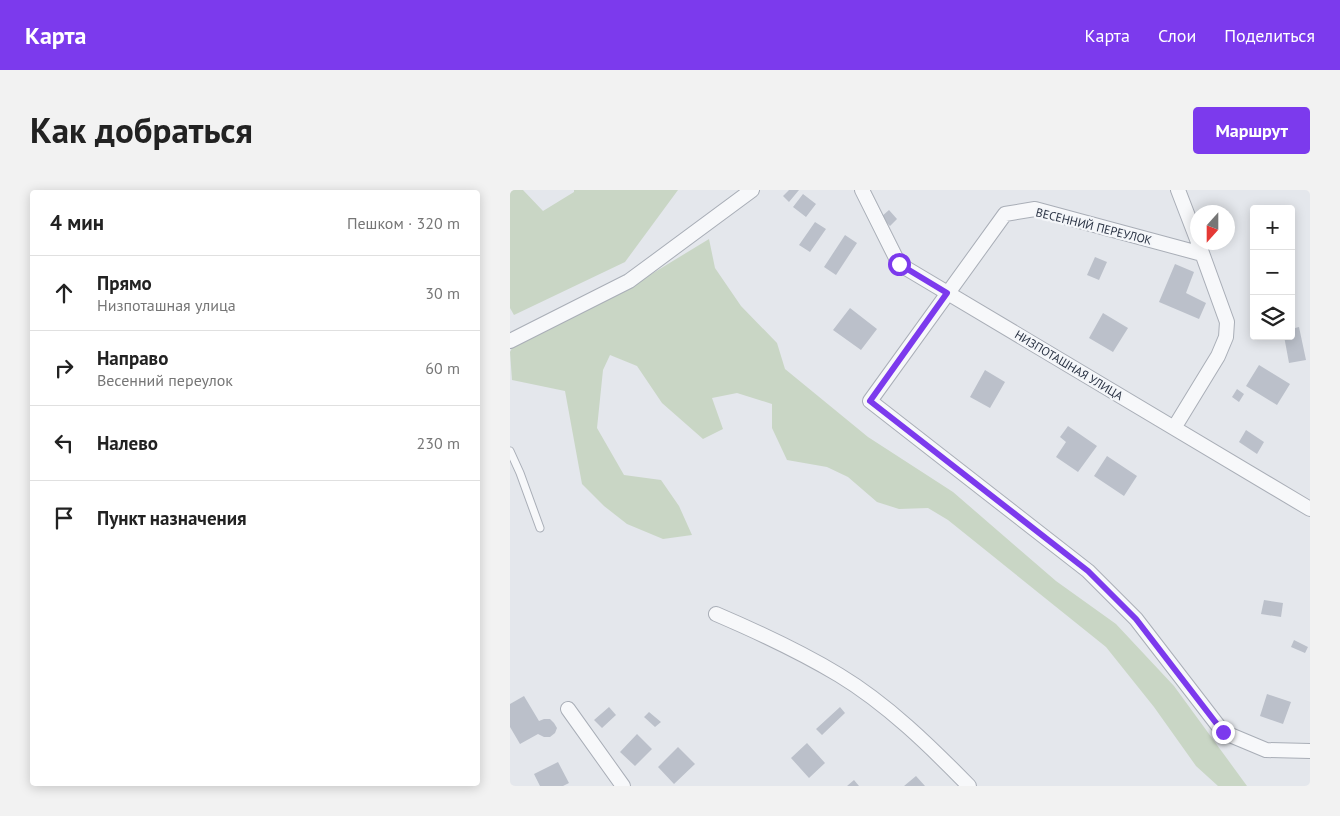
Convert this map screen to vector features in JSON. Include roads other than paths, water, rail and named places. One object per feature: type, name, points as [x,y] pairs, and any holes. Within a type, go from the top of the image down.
[{"type":"street","points":[[510,341],[628,281],[752,190]]},
{"type":"street","name":"НИЗПОТАШНАЯ УЛИЦА","points":[[862,190],[899,264],[1310,509]]},
{"type":"street","points":[[1178,190],[1190,222]]},
{"type":"street","name":"ВЕСЕННИЙ ПЕРЕУЛОК","points":[[1190,244],[1035,209],[1005,214],[870,401],[1088,571],[1136,619],[1223,732],[1266,750],[1310,751]]},
{"type":"street","points":[[1174,428],[1218,356],[1226,337],[1227,322],[1200,250]]},
{"type":"street","points":[[716,614],[776,640],[840,676],[886,709],[931,747],[969,786]]},
{"type":"street","points":[[568,709],[623,786]]},
{"type":"lane","points":[[510,451],[540,528]]}]
